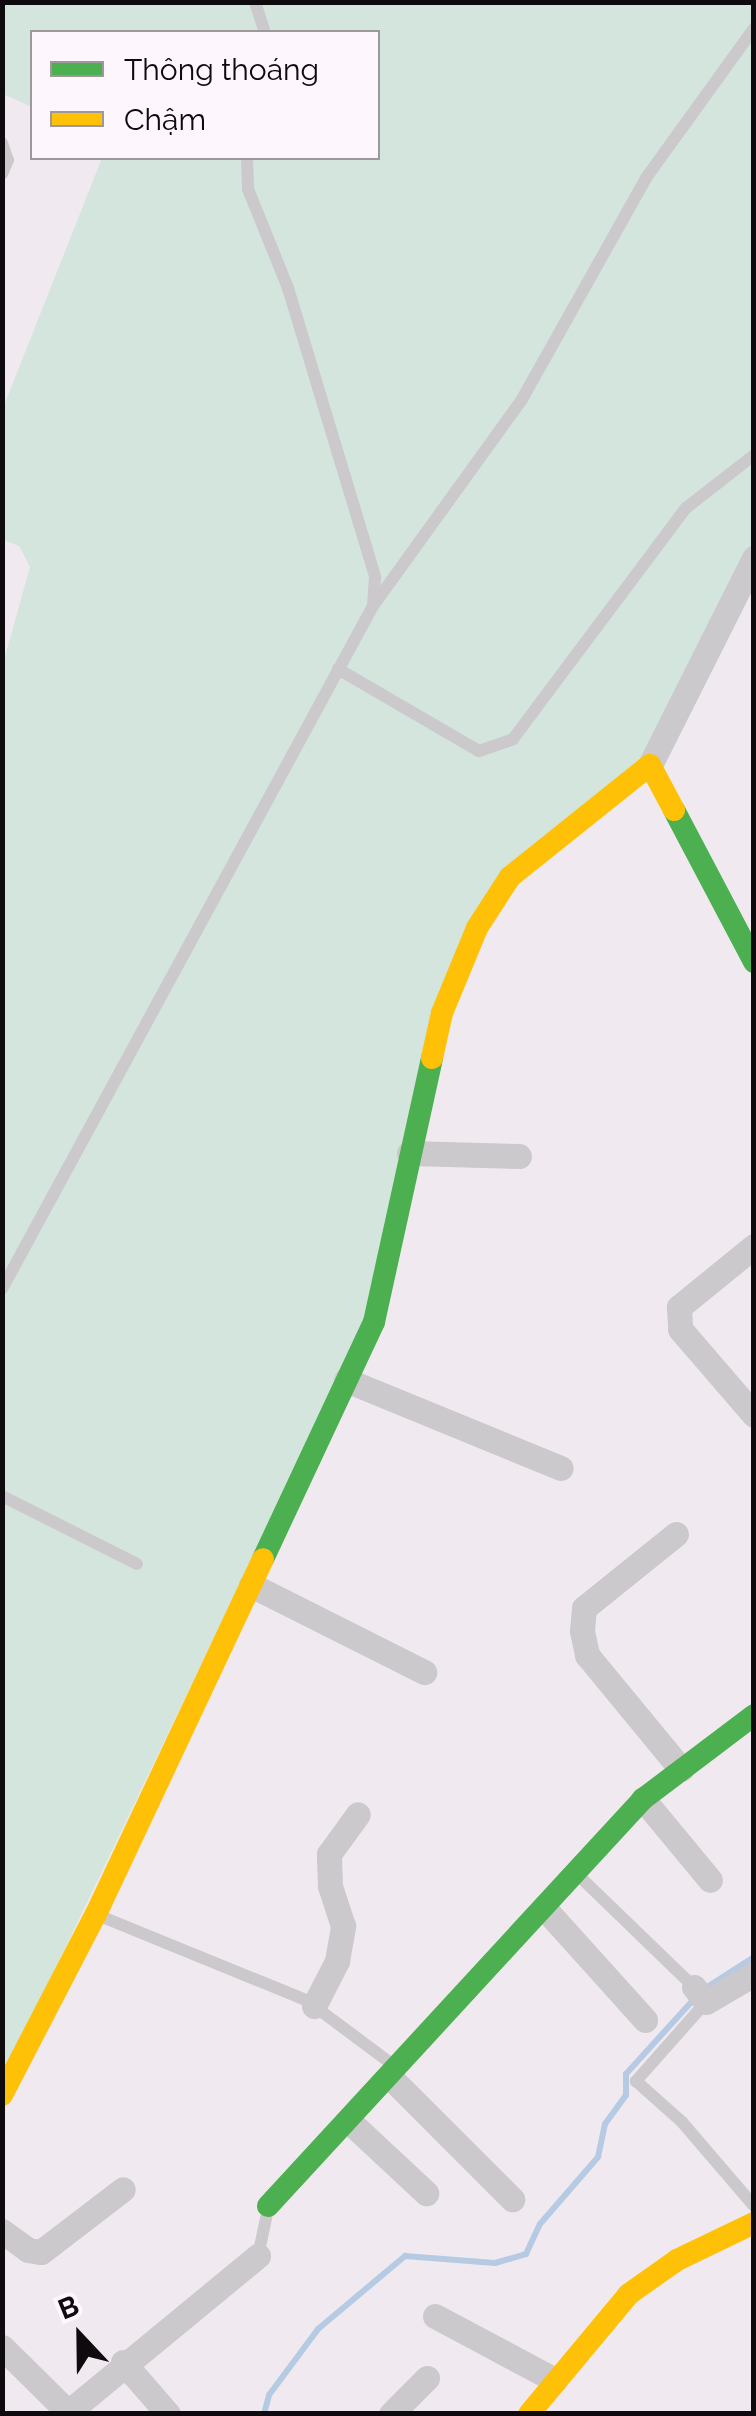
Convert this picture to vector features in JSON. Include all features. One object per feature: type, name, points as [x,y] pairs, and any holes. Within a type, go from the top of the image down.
[{"type":"street","points":[[2,2096],[96,1914],[374,1322],[442,1013],[477,928],[510,877],[650,765],[744,592],[754,558]]},
{"type":"street","points":[[650,765],[754,962]]},
{"type":"street","points":[[410,1153],[519,1156]]},
{"type":"street","points":[[754,1246],[679,1307],[680,1329],[754,1415]]},
{"type":"street","points":[[346,1380],[561,1468]]},
{"type":"street","points":[[676,1534],[584,1608],[582,1631],[588,1654],[682,1769]]},
{"type":"street","points":[[251,1584],[424,1672]]},
{"type":"street","points":[[268,2206],[351,2123],[546,1910],[642,1798],[754,1715]]},
{"type":"street","points":[[642,1798],[710,1880]]},
{"type":"street","points":[[314,2006],[337,1961],[343,1926],[330,1886],[330,1854],[358,1814]]},
{"type":"street","points":[[546,1910],[645,2020]]},
{"type":"street","points":[[700,1995],[754,1974]]},
{"type":"street","points":[[394,2073],[512,2199]]},
{"type":"street","points":[[351,2123],[426,2193]]},
{"type":"street","points":[[2,2232],[28,2250],[41,2252],[123,2188]]},
{"type":"street","points":[[529,2414],[629,2294],[678,2260],[754,2223]]},
{"type":"street","points":[[2,2348],[68,2413],[124,2362],[258,2256]]},
{"type":"street","points":[[435,2316],[555,2380]]},
{"type":"street","points":[[124,2362],[168,2414]]},
{"type":"street","points":[[390,2414],[427,2378]]},
{"type":"lane","points":[[255,2],[264,30]]},
{"type":"lane","points":[[2,1289],[373,606],[521,402],[646,178],[754,28]]},
{"type":"lane","points":[[2,143],[8,160],[2,174]]},
{"type":"lane","points":[[247,160],[248,189],[288,288],[376,578],[373,606]]},
{"type":"lane","points":[[338,669],[479,750],[512,739],[686,508],[754,455]]},
{"type":"lane","points":[[2,1496],[138,1564]]},
{"type":"lane","points":[[576,1873],[700,1995],[636,2081],[682,2122],[754,2206]]},
{"type":"lane","points":[[96,1914],[314,2006],[394,2073]]},
{"type":"lane","points":[[258,2256],[268,2206]]},
{"type":"shaded area","points":[[3,3],[753,3],[753,544],[644,761],[470,925],[366,1320],[3,2078],[2,667],[30,567],[19,546],[3,540],[3,408],[101,160],[380,160],[380,30],[30,30],[30,106],[3,94]]},
{"type":"waterway","points":[[704,1989],[754,1957]]},
{"type":"waterway","points":[[264,2414],[269,2395],[318,2329],[405,2256],[495,2263],[526,2254],[540,2224],[598,2157],[605,2124],[626,2095],[626,2074],[695,1998]]},
{"type":"traffic: fast","points":[[674,810],[754,962]]},
{"type":"traffic: fast","points":[[263,1559],[374,1322],[432,1058]]},
{"type":"traffic: fast","points":[[268,2206],[643,1799],[754,1715]]},
{"type":"traffic: slow","points":[[432,1058],[442,1013],[477,928],[510,877],[650,765],[674,810]]},
{"type":"traffic: slow","points":[[2,2095],[96,1914],[263,1559]]},
{"type":"traffic: slow","points":[[529,2414],[629,2294],[677,2260],[754,2223]]}]
